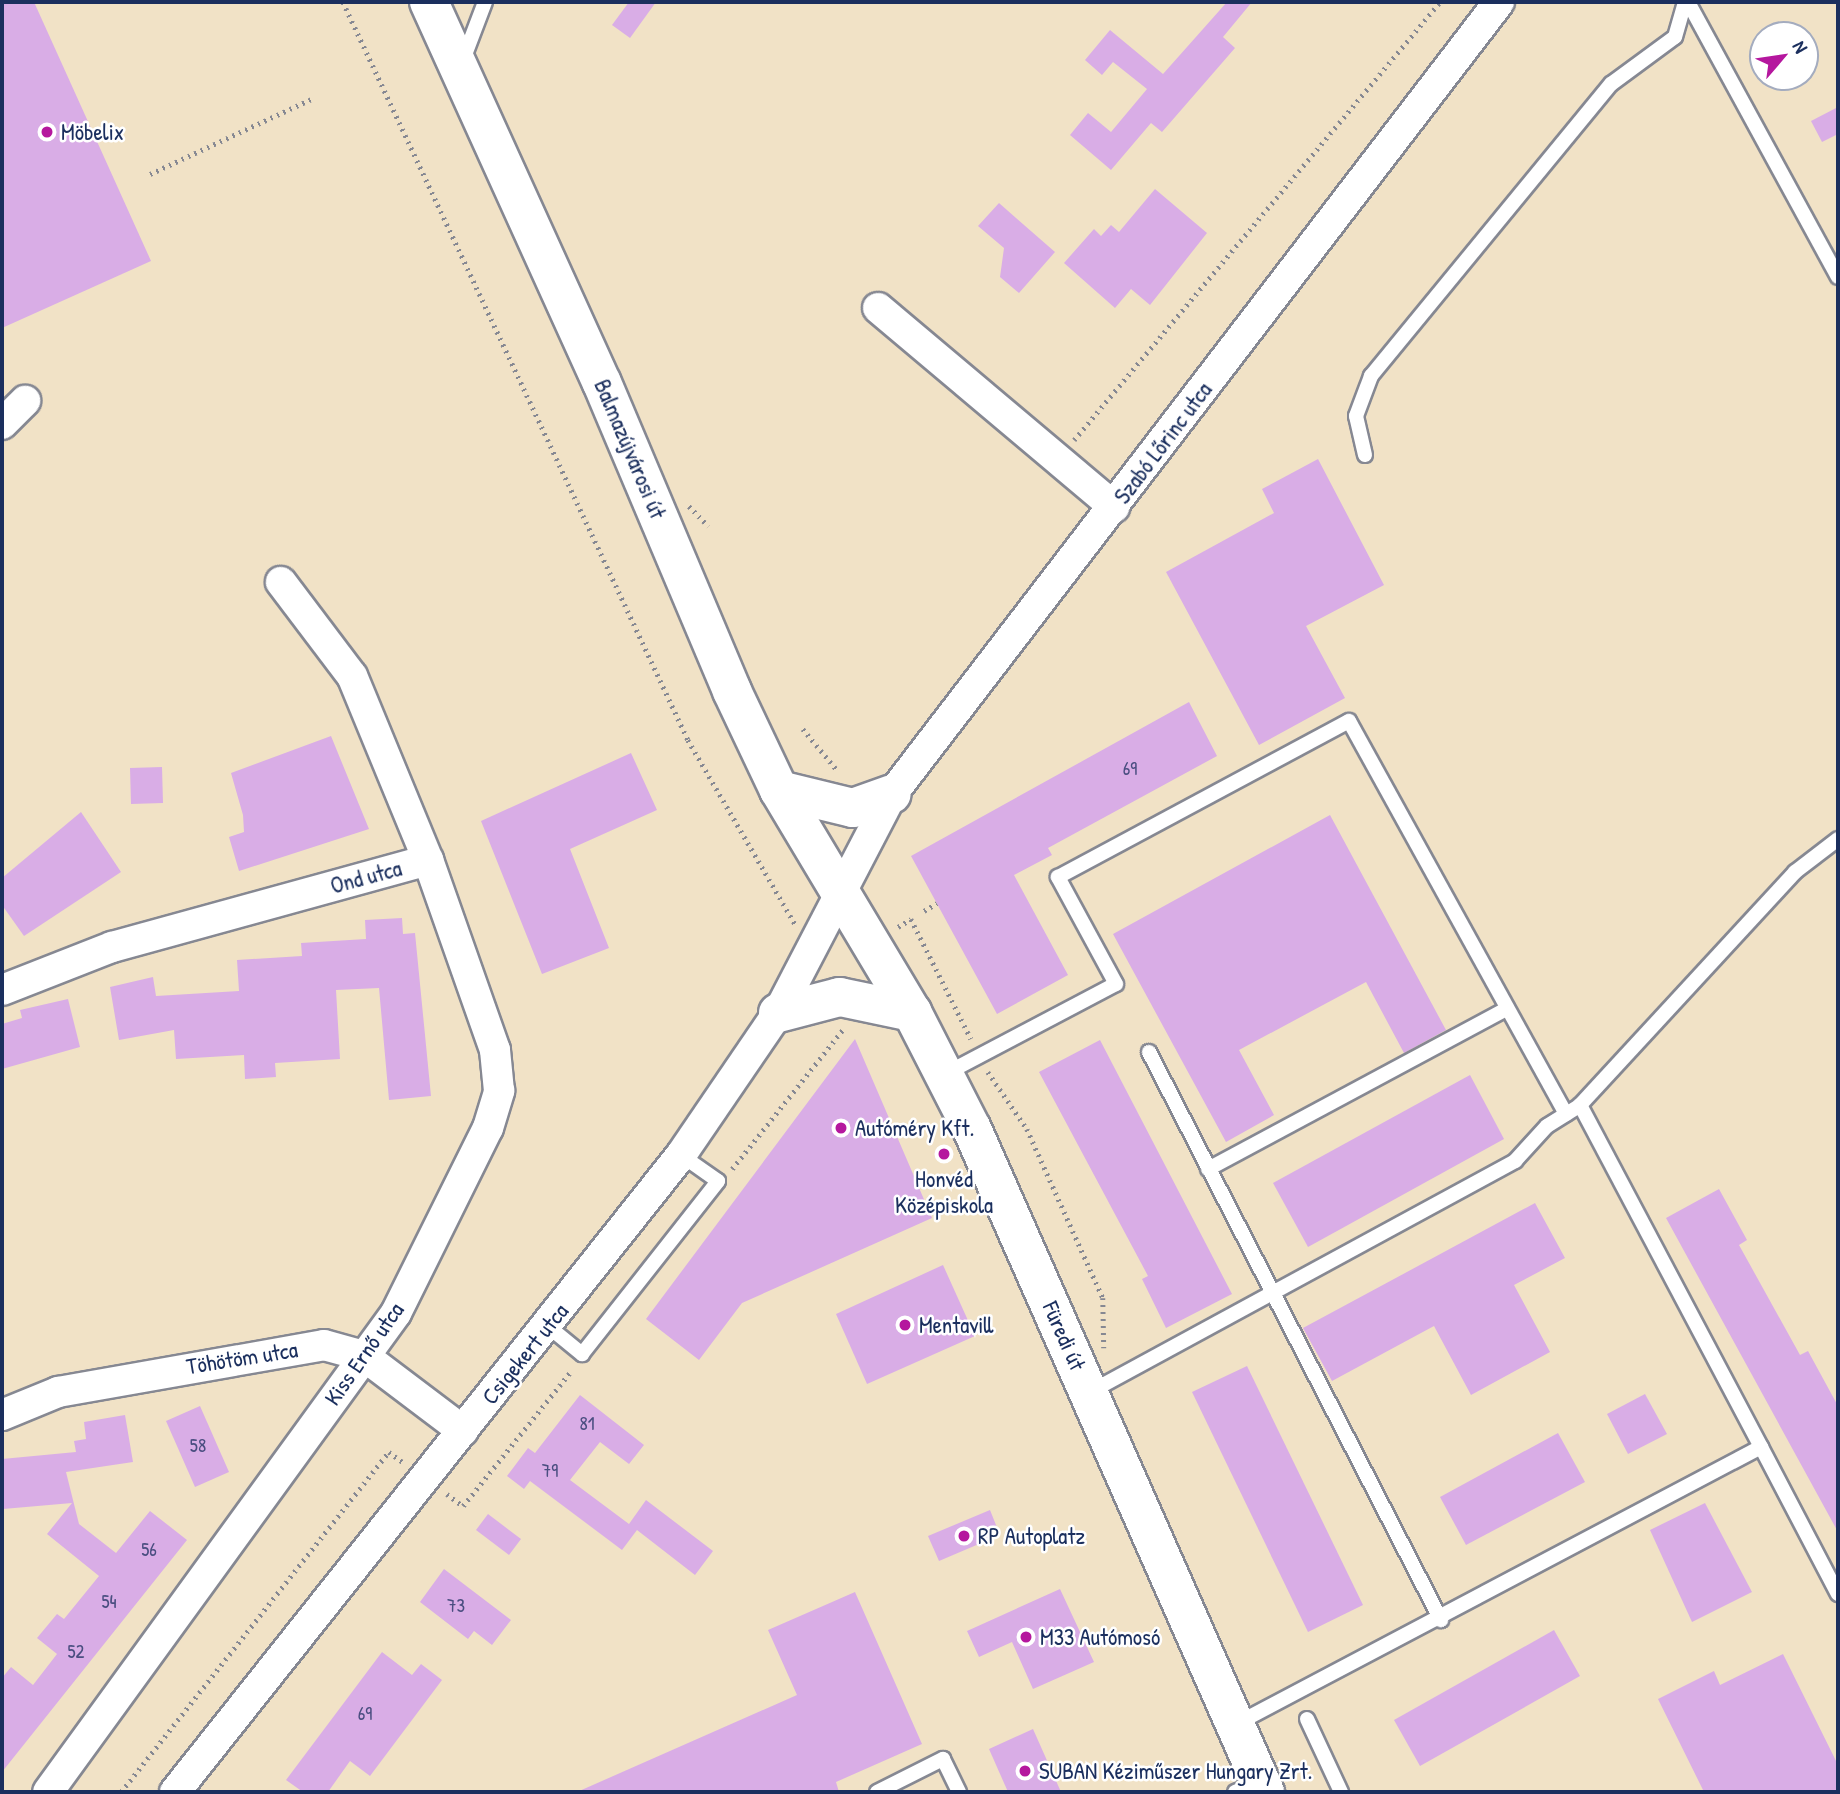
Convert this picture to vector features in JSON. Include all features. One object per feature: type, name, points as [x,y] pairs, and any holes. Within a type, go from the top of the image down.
[{"type":"main road","name":"Balmazújvárosi út","points":[[429,2],[779,789],[839,891]]},
{"type":"main road","points":[[779,789],[853,808],[892,793]]},
{"type":"main road","name":"Füredi út","points":[[839,891],[912,1012],[1102,1386],[1235,1725],[1253,1788]]},
{"type":"main road","points":[[778,1013],[840,998],[912,1012]]},
{"type":"street","name":"Szabó Lőrinc utca","points":[[839,891],[892,793],[1499,2]]},
{"type":"street","points":[[878,308],[1114,507]]},
{"type":"street","points":[[2,424],[25,401]]},
{"type":"street","name":"Ond utca","points":[[2,990],[112,947],[428,860],[352,676],[281,582]]},
{"type":"street","name":"Kiss Ernő utca","points":[[47,1792],[402,1301],[488,1128],[499,1091],[495,1050],[428,860]]},
{"type":"street","name":"Csigekert utca","points":[[175,1792],[549,1326],[681,1155],[778,1013],[839,891]]},
{"type":"street","name":"Töhötöm utca","points":[[2,1415],[58,1392],[165,1370],[324,1345],[364,1356],[463,1432]]},
{"type":"lane","points":[[459,72],[485,2]]},
{"type":"lane","points":[[1686,2],[1838,277]]},
{"type":"lane","points":[[1364,455],[1356,416],[1371,376],[1611,84],[1675,37],[1686,2]]},
{"type":"lane","points":[[944,1074],[1116,984],[1058,877],[1349,721],[1504,1010],[1566,1114]]},
{"type":"lane","points":[[1102,1386],[1270,1292],[1515,1161],[1566,1114],[1580,1105],[1795,872],[1838,839]]},
{"type":"lane","points":[[1208,1168],[1504,1010]]},
{"type":"lane","points":[[1149,1052],[1270,1292],[1441,1620]]},
{"type":"lane","points":[[1580,1105],[1838,1594]]},
{"type":"lane","points":[[549,1326],[582,1354],[718,1181],[681,1155]]},
{"type":"lane","points":[[1235,1725],[1441,1620],[1761,1447]]},
{"type":"lane","points":[[1307,1719],[1341,1792]]},
{"type":"lane","points":[[877,1792],[943,1759],[959,1792]]},
{"type":"path","points":[[343,2],[688,740],[811,947]]},
{"type":"path","points":[[1058,460],[1440,2]]},
{"type":"path","points":[[150,174],[314,98]]},
{"type":"path","points":[[803,729],[841,775]]},
{"type":"path","points":[[924,911],[937,903]]},
{"type":"path","points":[[998,1094],[1027,1129],[1103,1298],[1102,1386]]},
{"type":"path","points":[[121,1792],[389,1452],[463,1506]]},
{"type":"building","name":"Möbelix","points":[[2,2],[34,2],[151,261],[2,328]]},
{"type":"building","points":[[629,2],[656,2],[630,38],[612,25]]},
{"type":"building","points":[[1227,2],[1252,2],[1223,37],[1235,48],[1162,132],[1151,123],[1111,170],[1070,135],[1088,113],[1111,132],[1147,89],[1113,62],[1102,75],[1085,60],[1110,30],[1163,74]]},
{"type":"building","points":[[1838,107],[1838,134],[1822,142],[1811,121]]},
{"type":"building","points":[[1155,189],[1207,233],[1150,305],[1131,289],[1115,308],[1064,263],[1094,229],[1101,236],[1111,225],[1119,232]]},
{"type":"building","points":[[999,203],[1055,252],[1019,293],[1000,277],[1004,248],[978,226]]},
{"type":"building","points":[[1318,459],[1384,585],[1306,626],[1345,698],[1259,745],[1166,572],[1274,513],[1262,489]]},
{"type":"building","points":[[1189,702],[1217,756],[1048,848],[1052,855],[1014,875],[1068,975],[997,1014],[911,856]]},
{"type":"building","points":[[331,736],[369,829],[239,871],[229,837],[244,832],[243,815],[231,773]]},
{"type":"building","points":[[631,753],[657,810],[570,849],[609,948],[542,974],[481,821]]},
{"type":"building","points":[[162,767],[163,803],[131,804],[130,768]]},
{"type":"building","points":[[81,812],[121,872],[24,936],[2,905],[2,878]]},
{"type":"building","points":[[1330,815],[1446,1030],[1404,1053],[1366,982],[1239,1050],[1274,1115],[1226,1142],[1113,934]]},
{"type":"building","points":[[402,918],[403,934],[415,933],[431,1096],[389,1100],[379,988],[336,990],[340,1059],[275,1063],[276,1077],[245,1079],[244,1055],[176,1059],[174,1030],[119,1040],[110,987],[153,977],[156,996],[239,991],[237,960],[302,956],[301,943],[366,939],[365,920]]},
{"type":"building","points":[[68,999],[80,1047],[2,1069],[2,1024],[22,1018],[20,1010]]},
{"type":"building","name":"Autóméry Kft.","points":[[855,1039],[932,1218],[742,1303],[699,1360],[646,1319]]},
{"type":"building","points":[[1100,1040],[1232,1294],[1166,1328],[1142,1279],[1148,1276],[1039,1072]]},
{"type":"building","points":[[1470,1075],[1504,1139],[1308,1247],[1273,1183]]},
{"type":"building","points":[[1719,1189],[1747,1240],[1739,1245],[1800,1355],[1808,1351],[1838,1406],[1838,1532],[1666,1218]]},
{"type":"building","points":[[1535,1203],[1565,1258],[1514,1285],[1550,1352],[1471,1395],[1434,1326],[1332,1381],[1303,1328]]},
{"type":"building","name":"Mentavill","points":[[943,1265],[975,1336],[867,1384],[836,1314]]},
{"type":"building","points":[[1247,1366],[1363,1605],[1308,1632],[1192,1392]]},
{"type":"building","points":[[1645,1394],[1667,1434],[1628,1454],[1607,1414]]},
{"type":"building","points":[[580,1395],[644,1445],[629,1464],[600,1442],[570,1480],[629,1524],[646,1500],[713,1551],[695,1575],[637,1530],[622,1550],[530,1481],[524,1489],[507,1476],[528,1448],[535,1453]]},
{"type":"building","points":[[200,1406],[229,1472],[195,1487],[166,1421]]},
{"type":"building","points":[[125,1415],[133,1462],[66,1472],[79,1524],[116,1553],[150,1511],[187,1540],[2,1772],[2,1678],[11,1667],[33,1685],[57,1654],[37,1638],[57,1614],[64,1619],[99,1576],[47,1534],[72,1503],[3,1509],[2,1459],[76,1452],[74,1441],[86,1439],[84,1422]]},
{"type":"building","points":[[1558,1433],[1585,1482],[1466,1545],[1440,1497]]},
{"type":"building","points":[[1705,1503],[1752,1592],[1692,1622],[1650,1530]]},
{"type":"building","name":"RP Autoplatz","points":[[990,1510],[1000,1535],[939,1561],[928,1536]]},
{"type":"building","points":[[488,1514],[521,1539],[509,1555],[476,1530]]},
{"type":"building","points":[[444,1569],[511,1620],[492,1645],[474,1631],[468,1639],[420,1602]]},
{"type":"building","name":"M33 Autómosó","points":[[1060,1589],[1094,1662],[1033,1689],[1012,1642],[979,1657],[967,1631]]},
{"type":"building","points":[[855,1592],[922,1744],[836,1782],[839,1792],[577,1792],[797,1695],[768,1630]]},
{"type":"building","points":[[1554,1630],[1580,1676],[1420,1766],[1394,1720]]},
{"type":"building","points":[[382,1652],[412,1675],[421,1664],[442,1680],[370,1776],[350,1761],[328,1792],[303,1792],[286,1780]]},
{"type":"building","points":[[1783,1654],[1838,1765],[1838,1792],[1704,1792],[1658,1699],[1714,1671],[1720,1685]]},
{"type":"building","name":"SUBAN Kéziműszer Hungary Zrt.","points":[[1033,1729],[1061,1792],[1008,1792],[989,1749]]},
{"type":"place","name":"Möbelix","points":[[47,132]]},
{"type":"place","name":"Autóméry Kft.","points":[[841,1128]]},
{"type":"place","name":"Honvéd Középiskola","points":[[944,1154]]},
{"type":"place","name":"Mentavill","points":[[905,1325]]},
{"type":"place","name":"RP Autoplatz","points":[[964,1536]]},
{"type":"place","name":"M33 Autómosó","points":[[1026,1637]]},
{"type":"place","name":"SUBAN Kéziműszer Hungary Zrt.","points":[[1025,1771]]}]
